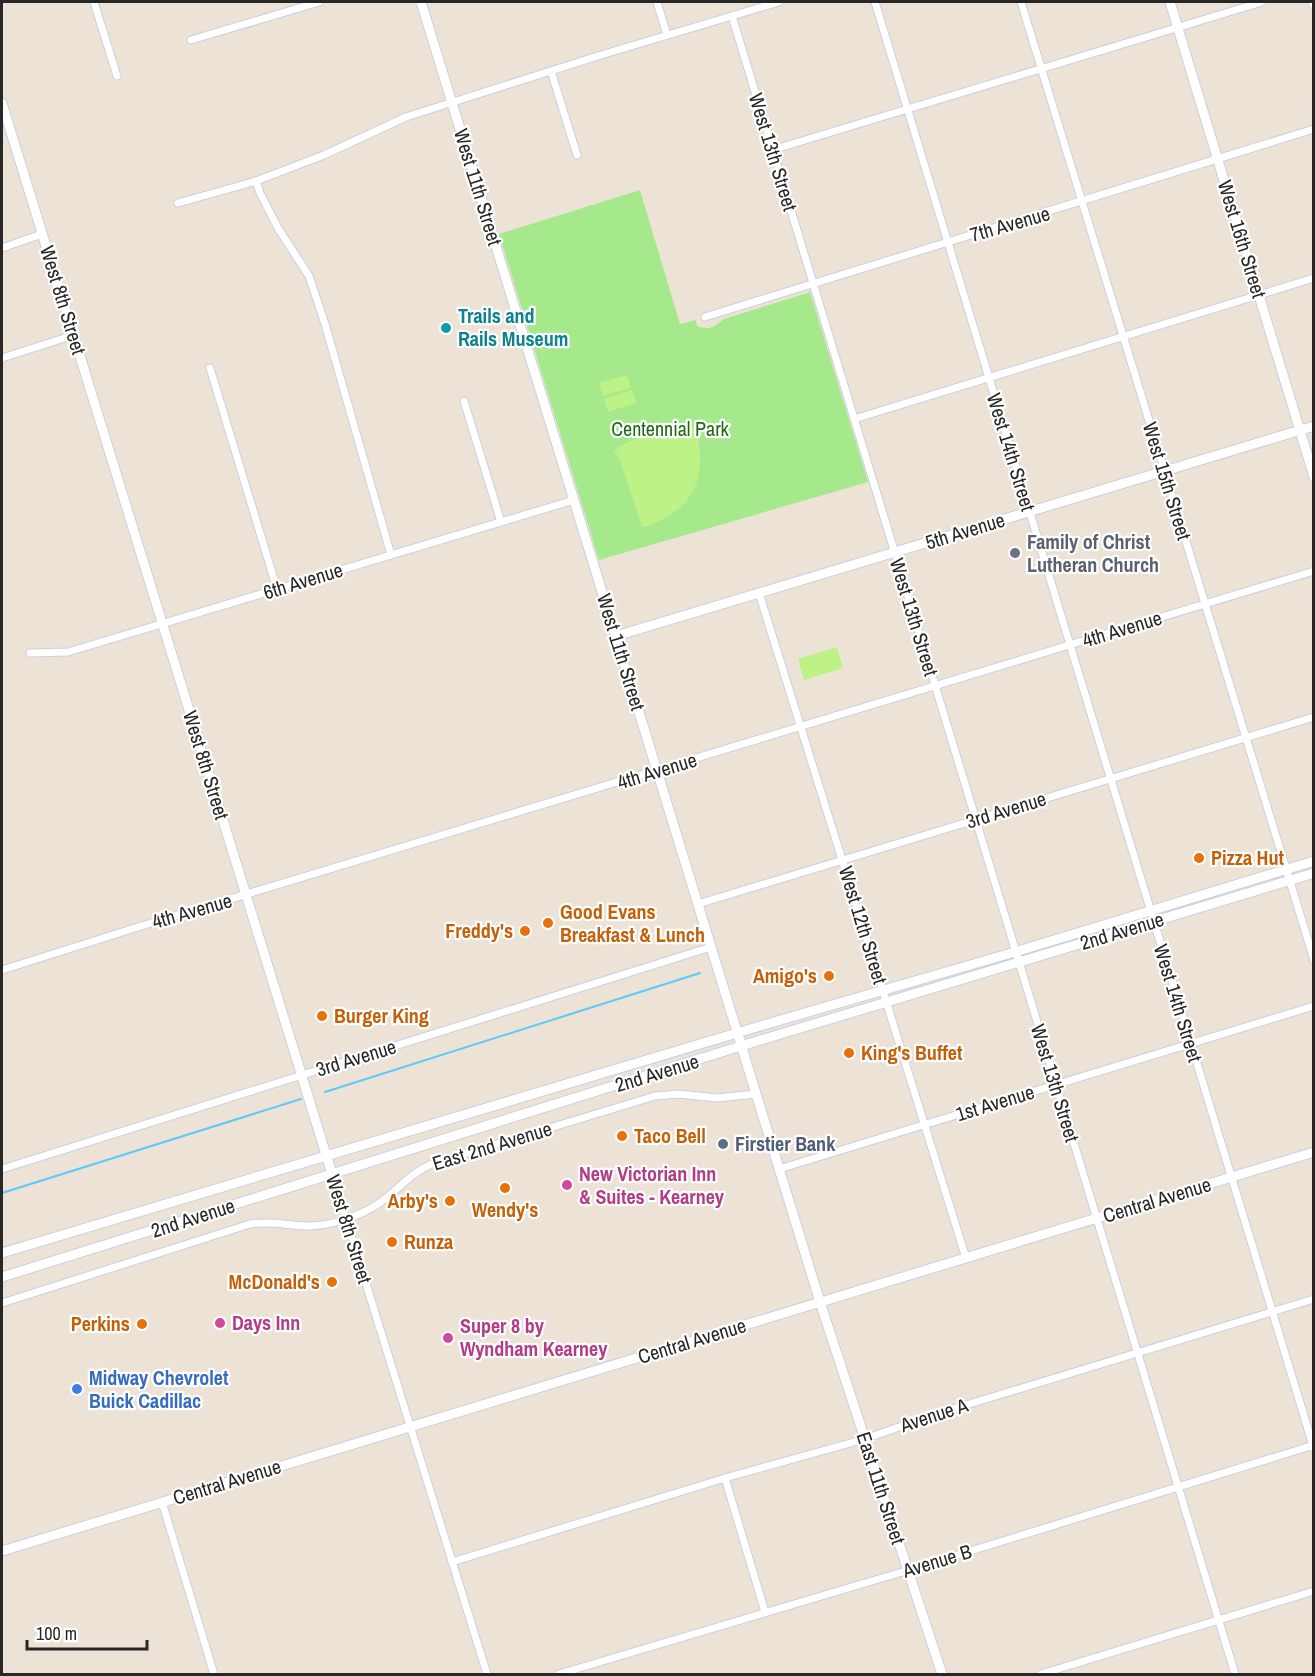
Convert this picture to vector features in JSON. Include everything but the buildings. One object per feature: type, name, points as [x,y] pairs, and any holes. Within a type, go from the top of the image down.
[{"type":"main road","name":"West 11th Street","points":[[421,2],[820,1302]]},
{"type":"main road","name":"West 16th Street","points":[[1170,2],[1314,477]]},
{"type":"main road","name":"West 8th Street","points":[[2,103],[332,1174]]},
{"type":"main road","name":"5th Avenue","points":[[616,636],[1314,426]]},
{"type":"main road","name":"2nd Avenue","points":[[2,1253],[1314,861]]},
{"type":"main road","name":"2nd Avenue","points":[[2,1277],[741,1046],[1314,873]]},
{"type":"main road","name":"Central Avenue","points":[[2,1551],[1314,1152]]},
{"type":"main road","name":"East 11th Street","points":[[820,1302],[942,1674]]},
{"type":"street","points":[[94,2],[117,76]]},
{"type":"street","points":[[191,40],[319,2]]},
{"type":"street","points":[[657,2],[667,35]]},
{"type":"street","points":[[178,203],[256,181],[324,155],[387,124],[452,102],[779,2]]},
{"type":"street","name":"West 14th Street","points":[[875,2],[1313,1447]]},
{"type":"street","name":"West 15th Street","points":[[1021,2],[1314,960]]},
{"type":"street","points":[[772,150],[1262,2]]},
{"type":"street","name":"West 13th Street","points":[[732,16],[1235,1674]]},
{"type":"street","points":[[551,71],[577,155]]},
{"type":"street","name":"7th Avenue","points":[[705,317],[1314,129]]},
{"type":"street","points":[[256,181],[278,228],[309,276],[325,324],[391,555]]},
{"type":"street","points":[[2,248],[42,234]]},
{"type":"street","points":[[854,418],[1314,278]]},
{"type":"street","points":[[2,358],[74,335]]},
{"type":"street","points":[[210,368],[277,589]]},
{"type":"street","points":[[464,401],[501,522]]},
{"type":"street","name":"6th Avenue","points":[[30,653],[68,652],[574,500]]},
{"type":"street","name":"4th Avenue","points":[[2,970],[1314,571]]},
{"type":"street","name":"West 12th Street","points":[[759,593],[966,1258]]},
{"type":"street","name":"3rd Avenue","points":[[698,904],[1314,717]]},
{"type":"street","name":"3rd Avenue","points":[[2,1169],[711,947]]},
{"type":"street","name":"1st Avenue","points":[[779,1169],[1314,1006]]},
{"type":"street","name":"East 2nd Avenue","points":[[2,1303],[250,1224],[265,1222],[306,1226],[346,1217],[375,1206],[407,1178],[434,1162],[644,1099],[678,1094],[717,1098],[756,1094]]},
{"type":"street","name":"West 8th Street","points":[[332,1174],[487,1674]]},
{"type":"street","name":"Avenue A","points":[[452,1562],[725,1478],[865,1439],[930,1416],[1314,1299]]},
{"type":"street","name":"Avenue B","points":[[559,1674],[1313,1447]]},
{"type":"street","points":[[725,1478],[765,1612]]},
{"type":"street","points":[[162,1502],[214,1674]]},
{"type":"street","points":[[1041,1674],[1314,1591]]},
{"type":"green space","name":"Centennial Park","points":[[640,190],[680,324],[696,320],[697,326],[712,327],[724,319],[810,292],[868,482],[599,560],[499,234]]},
{"type":"green space","points":[[627,375],[631,388],[603,396],[599,383]]},
{"type":"green space","points":[[632,390],[636,403],[608,412],[604,399]]},
{"type":"green space","points":[[696,427],[700,461],[694,489],[676,511],[645,527],[642,526],[620,460],[614,453],[634,440],[646,437],[657,438]]},
{"type":"green space","points":[[837,647],[843,668],[804,680],[798,659]]},
{"type":"waterway","points":[[325,1092],[700,973]]},
{"type":"waterway","points":[[2,1193],[301,1099]]},
{"type":"place","name":"Trails and Rails Museum","points":[[446,328]]},
{"type":"place","name":"Family of Christ Lutheran Church","points":[[1015,553]]},
{"type":"place","name":"Pizza Hut","points":[[1199,858]]},
{"type":"place","name":"Good Evans Breakfast & Lunch","points":[[548,923]]},
{"type":"place","name":"Freddy's","points":[[525,931]]},
{"type":"place","name":"Amigo's","points":[[829,976]]},
{"type":"place","name":"Burger King","points":[[322,1016]]},
{"type":"place","name":"King's Buffet","points":[[849,1053]]},
{"type":"place","name":"Taco Bell","points":[[622,1136]]},
{"type":"place","name":"Firstier Bank","points":[[723,1144]]},
{"type":"place","name":"New Victorian Inn & Suites - Kearney","points":[[567,1185]]},
{"type":"place","name":"Wendy's","points":[[505,1188]]},
{"type":"place","name":"Arby's","points":[[450,1201]]},
{"type":"place","name":"Runza","points":[[392,1242]]},
{"type":"place","name":"McDonald's","points":[[332,1282]]},
{"type":"place","name":"Days Inn","points":[[220,1323]]},
{"type":"place","name":"Perkins","points":[[142,1324]]},
{"type":"place","name":"Super 8 by Wyndham Kearney","points":[[448,1338]]},
{"type":"place","name":"Midway Chevrolet Buick Cadillac","points":[[77,1389]]}]
